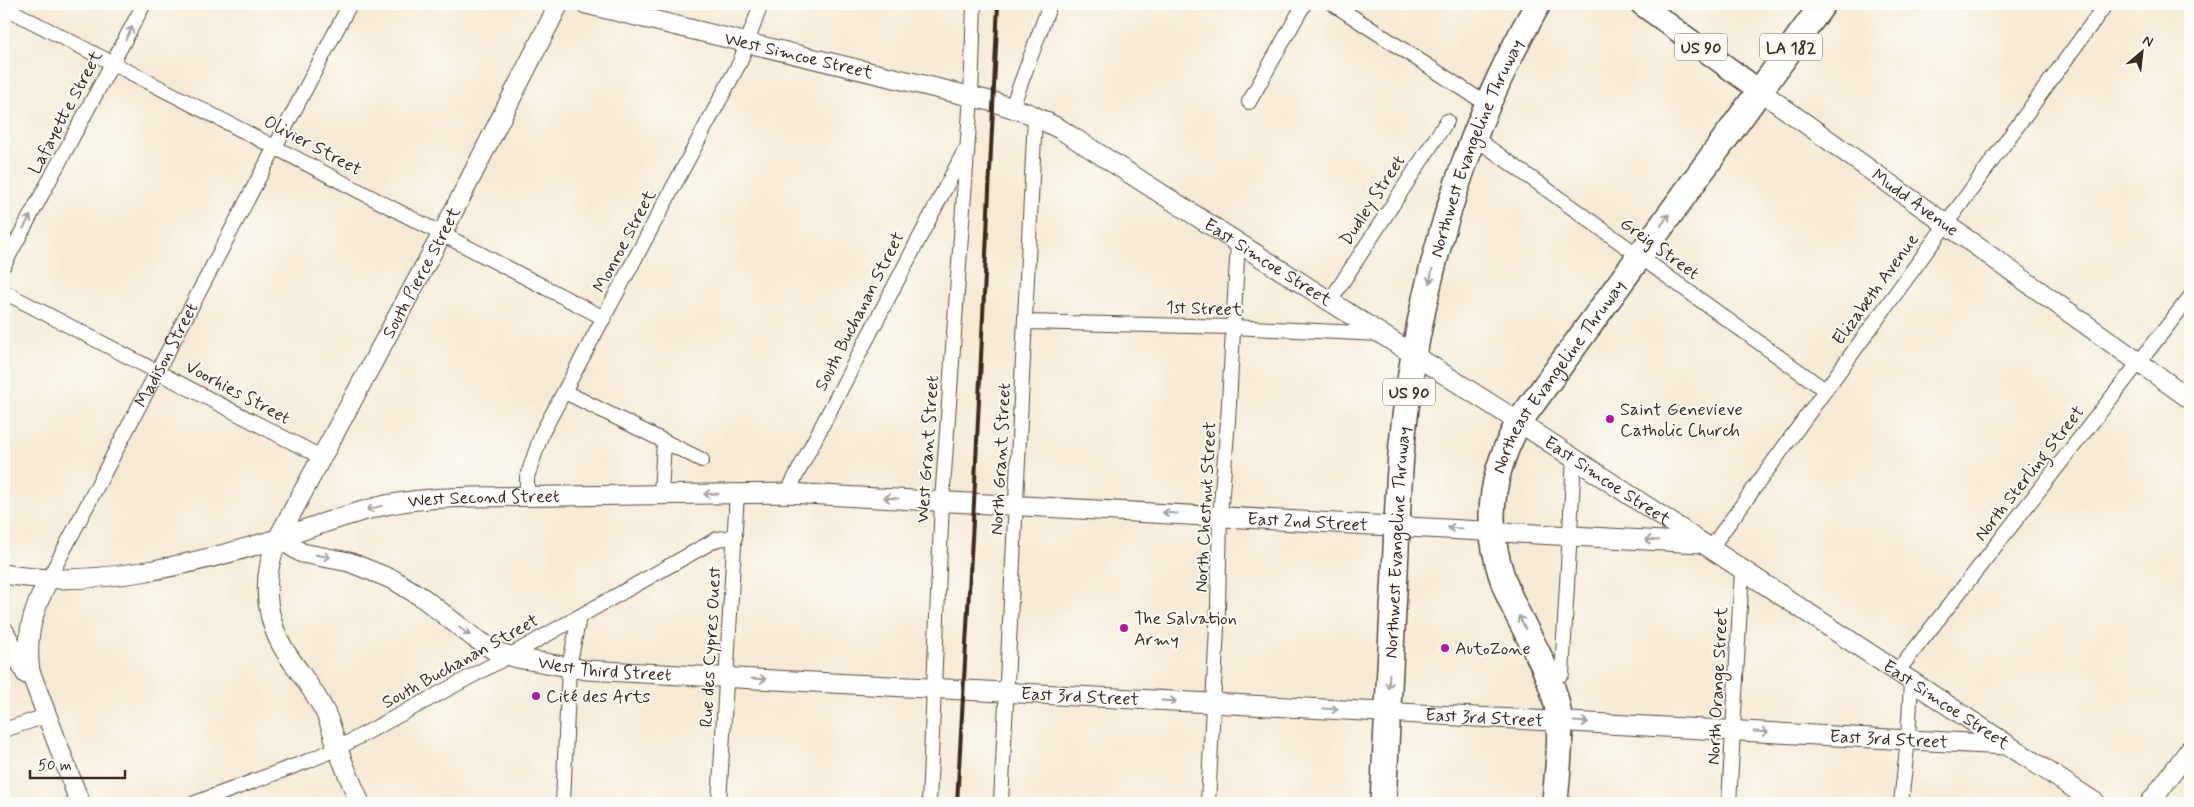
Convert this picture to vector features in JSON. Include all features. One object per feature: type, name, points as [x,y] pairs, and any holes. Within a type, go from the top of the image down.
[{"type":"highway","name":"Northwest Evangeline Thruway","points":[[1383,803],[1402,444],[1414,356],[1434,262],[1474,137],[1538,4]]},
{"type":"highway","name":"Northeast Evangeline Thruway","points":[[1555,803],[1559,721],[1548,677],[1501,575],[1493,544],[1492,506],[1496,477],[1506,447],[1519,422],[1823,4]]},
{"type":"main road","name":"Mudd Avenue","points":[[1641,4],[1760,90]]},
{"type":"street","name":"Lafayette Street","points":[[4,265],[144,4]]},
{"type":"street","name":"Madison Street","points":[[46,716],[30,671],[28,653],[29,633],[33,615],[49,578],[350,4]]},
{"type":"street","name":"South Pierce Street","points":[[360,803],[327,717],[311,687],[281,646],[268,613],[267,584],[269,564],[278,538],[442,234],[559,4]]},
{"type":"street","name":"West Simcoe Street","points":[[586,4],[1012,107]]},
{"type":"street","name":"Monroe Street","points":[[527,496],[527,477],[535,451],[740,62],[761,4]]},
{"type":"street","name":"West Grant Street","points":[[929,803],[942,500],[971,96],[974,4]]},
{"type":"street","points":[[1012,107],[1050,4]]},
{"type":"street","points":[[1249,102],[1304,4]]},
{"type":"street","points":[[1333,4],[1488,105]]},
{"type":"street","name":"Elizabeth Avenue","points":[[1706,546],[1825,390],[2106,4]]},
{"type":"street","name":"Olivier Street","points":[[4,6],[604,318]]},
{"type":"street","name":"Mudd Avenue","points":[[1760,90],[2190,399]]},
{"type":"street","name":"East Simcoe Street","points":[[1012,107],[1060,129],[1519,422],[2006,744],[2076,797],[2096,803]]},
{"type":"street","name":"North Grant Street","points":[[1001,803],[1035,117]]},
{"type":"street","name":"Dudley Street","points":[[1330,301],[1447,121]]},
{"type":"street","name":"Greig Street","points":[[1474,137],[1825,390]]},
{"type":"street","name":"South Buchanan Street","points":[[787,493],[967,147]]},
{"type":"street","name":"North Chestnut Street","points":[[1208,803],[1214,703],[1220,516],[1238,242]]},
{"type":"street","name":"Voorhies Street","points":[[4,292],[321,457]]},
{"type":"street","name":"North Sterling Street","points":[[1904,677],[2139,362],[2190,297]]},
{"type":"street","name":"1st Street","points":[[1026,322],[1233,327],[1381,334]]},
{"type":"street","points":[[565,392],[702,460]]},
{"type":"street","points":[[661,494],[664,441]]},
{"type":"street","points":[[1562,674],[1574,459]]},
{"type":"street","name":"Rue des Cypres Ouest","points":[[720,803],[737,493]]},
{"type":"street","name":"West Second Street","points":[[4,574],[49,578],[100,578],[167,568],[278,538],[342,517],[400,503],[448,498],[787,493],[974,503]]},
{"type":"street","name":"East 2nd Street","points":[[974,503],[1397,525],[1706,546]]},
{"type":"street","name":"South Buchanan Street","points":[[195,803],[338,748],[509,656],[717,539],[735,537]]},
{"type":"street","name":"West Third Street","points":[[278,538],[302,552],[349,562],[394,580],[422,598],[479,642],[509,656],[569,667],[963,690]]},
{"type":"street","name":"North Orange Street","points":[[1729,803],[1742,570]]},
{"type":"street","points":[[562,803],[569,667],[579,616]]},
{"type":"street","points":[[4,631],[46,716],[80,803]]},
{"type":"street","points":[[1901,803],[1908,739],[1904,677]]},
{"type":"street","name":"East 3rd Street","points":[[963,690],[2006,744]]},
{"type":"street","points":[[4,730],[46,716]]},
{"type":"street","points":[[2150,803],[2190,749]]},
{"type":"railway","points":[[957,803],[974,503],[998,4]]},
{"type":"place","name":"Saint Genevieve Catholic Church","points":[[1610,419]]},
{"type":"place","name":"The Salvation Army","points":[[1124,628]]},
{"type":"place","name":"AutoZone","points":[[1445,648]]},
{"type":"place","name":"Cité des Arts","points":[[536,696]]}]
